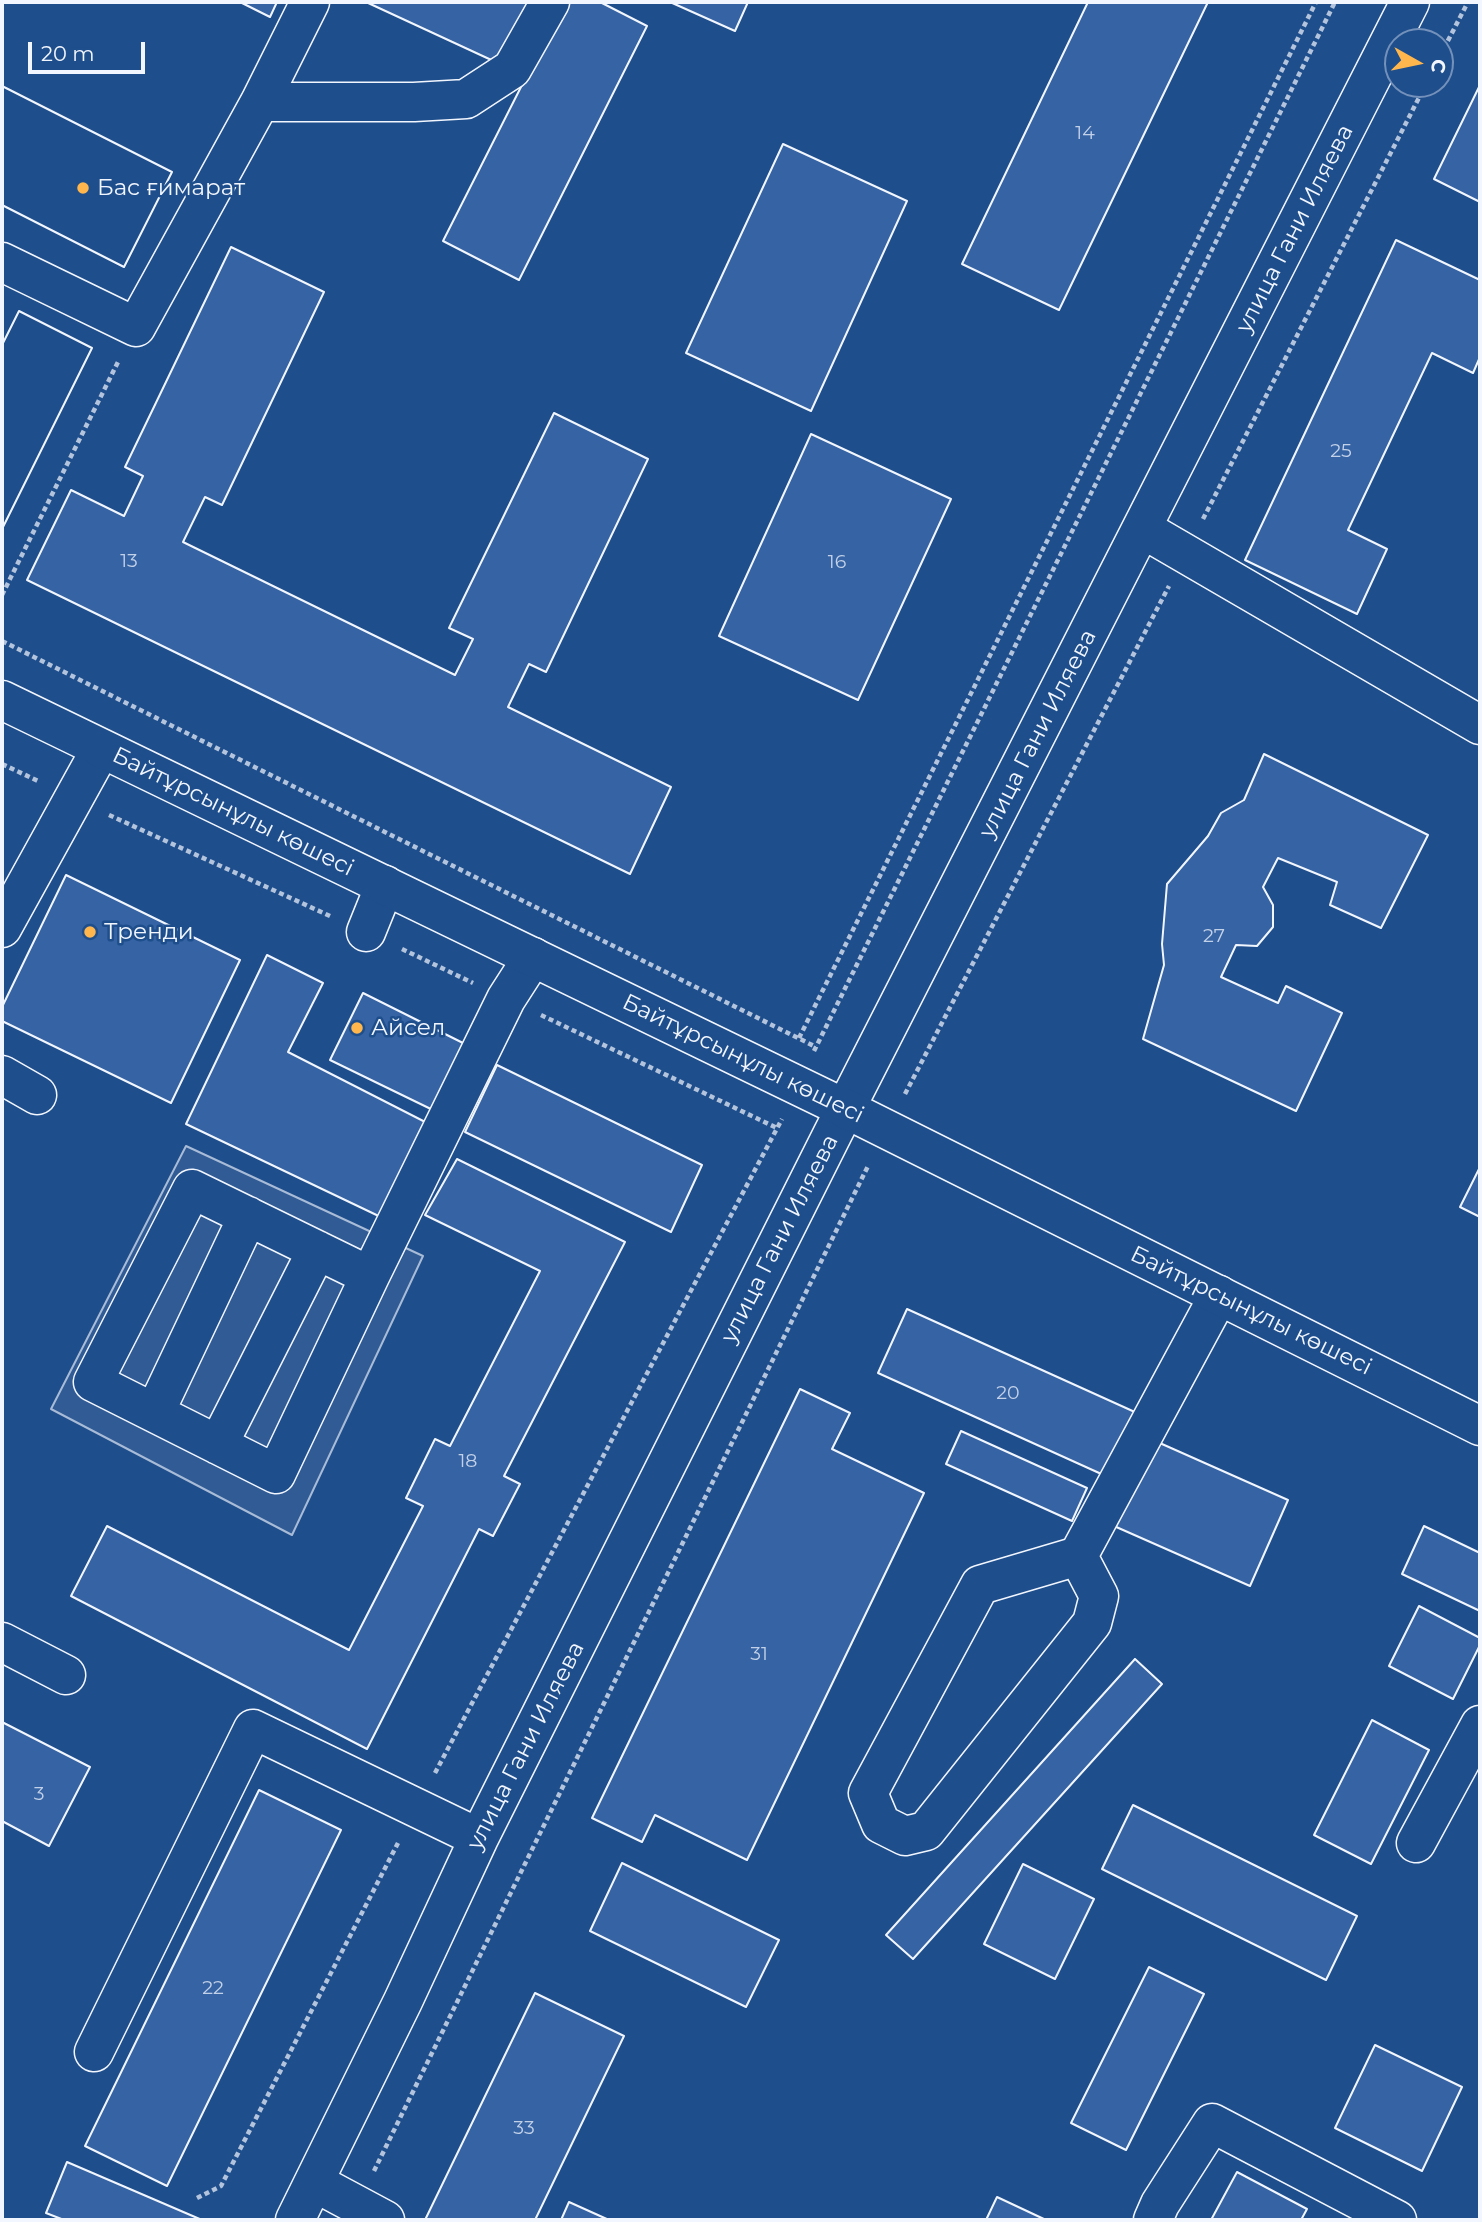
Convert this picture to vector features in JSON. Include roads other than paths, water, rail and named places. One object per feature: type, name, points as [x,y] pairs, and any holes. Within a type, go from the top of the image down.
[{"type":"street","points":[[2,262],[136,327],[260,102],[310,2]]},
{"type":"street","points":[[260,102],[414,102],[466,99],[512,69],[550,2]]},
{"type":"street","name":"улица Гани Иляева","points":[[295,2220],[403,2001],[479,1838],[846,1109],[1410,2]]},
{"type":"street","points":[[1143,530],[1480,725]]},
{"type":"street","name":"Байтұрсынұлы көшесі","points":[[2,700],[846,1109],[1480,1426]]},
{"type":"street","points":[[2,928],[102,749]]},
{"type":"street","points":[[366,932],[385,885]]},
{"type":"street","points":[[370,1276],[192,1189],[93,1381],[276,1474],[506,999],[533,957]]},
{"type":"street","points":[[2,1075],[37,1094]]},
{"type":"street","points":[[155,1412],[248,1216]]},
{"type":"street","points":[[218,1445],[317,1250]]},
{"type":"street","points":[[1078,1556],[1099,1596],[1092,1623],[926,1831],[905,1836],[881,1824],[868,1793],[980,1585],[1078,1556],[1219,1295]]},
{"type":"street","points":[[2,1642],[66,1675]]},
{"type":"street","points":[[1416,1843],[1480,1725]]},
{"type":"street","points":[[94,2052],[253,1729],[479,1838]]},
{"type":"street","points":[[1153,2220],[1160,2204],[1212,2123],[1397,2220]]},
{"type":"street","points":[[314,2182],[371,2213]]},
{"type":"place","name":"Бас ғимарат","points":[[83,188]]},
{"type":"place","name":"Тренди","points":[[90,932]]},
{"type":"place","name":"Айсел","points":[[357,1028]]}]
